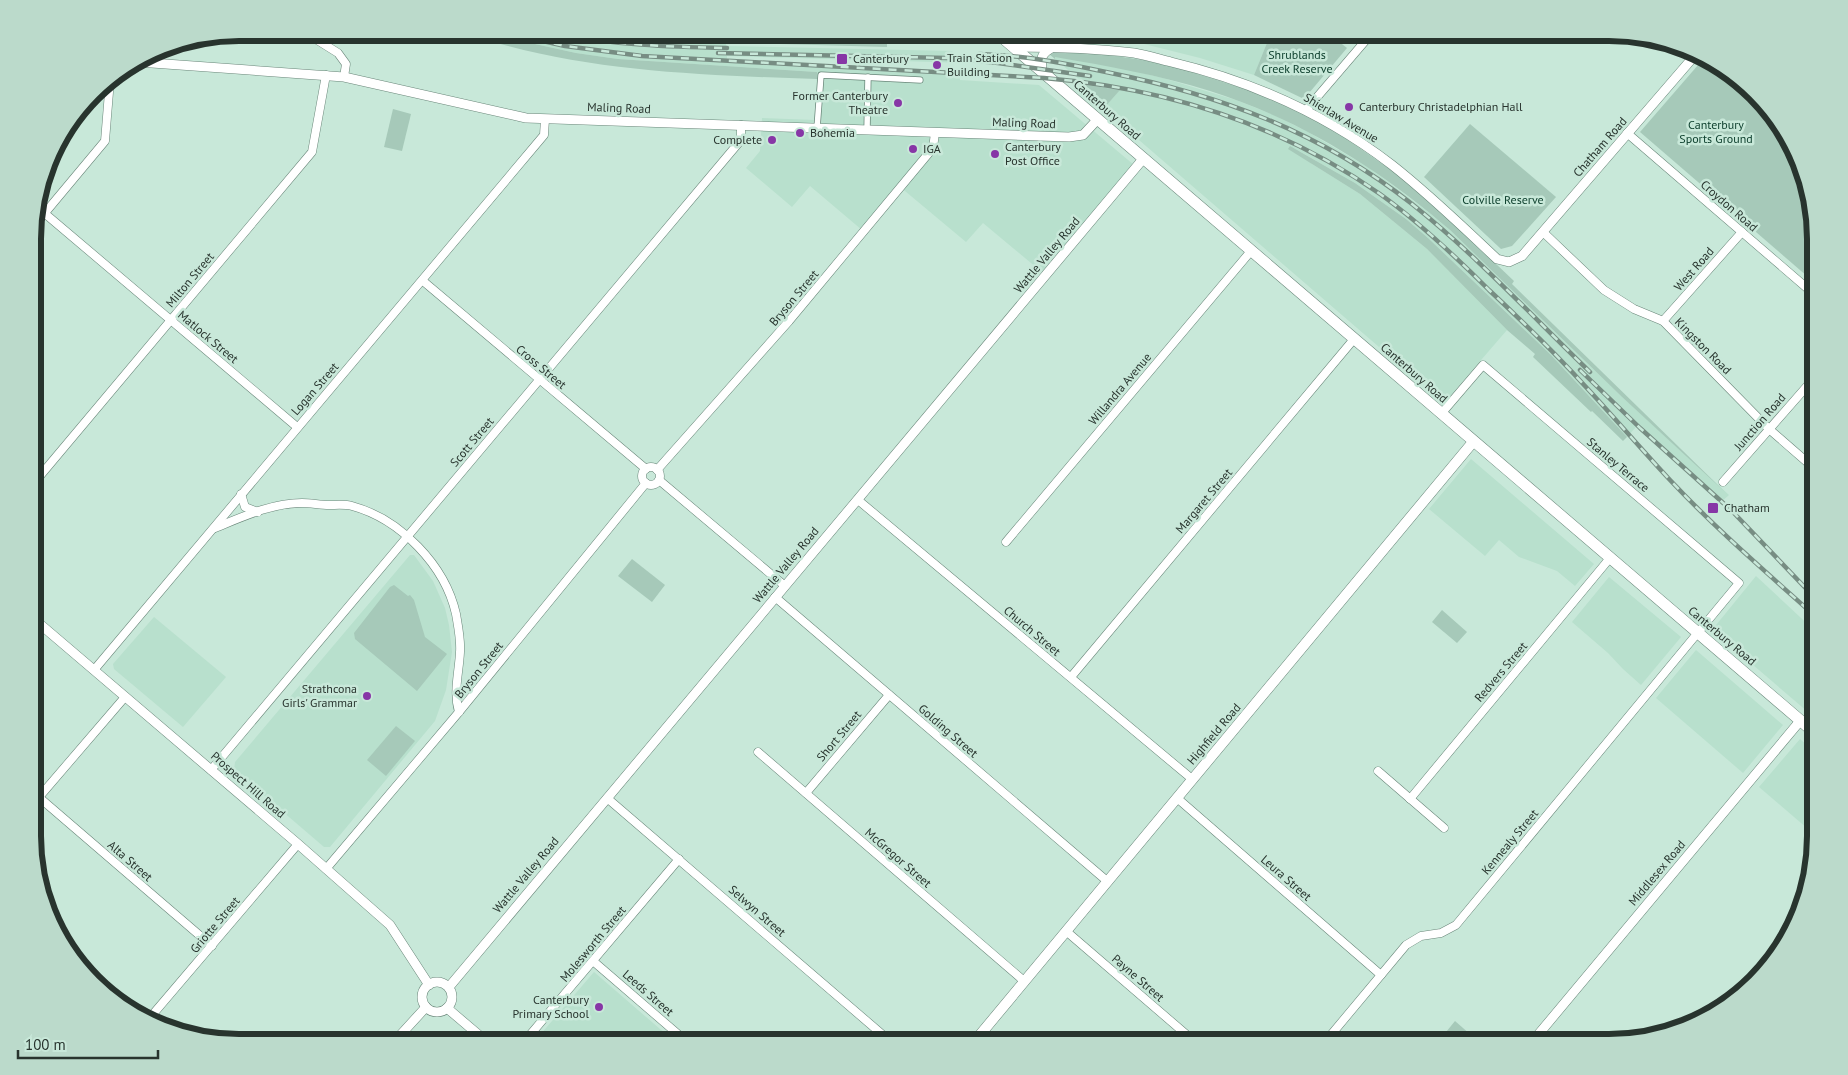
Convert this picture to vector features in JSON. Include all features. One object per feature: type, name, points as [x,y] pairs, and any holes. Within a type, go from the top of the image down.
[{"type":"main road","name":"Canterbury Road","points":[[1007,41],[1097,120],[1807,727]]},
{"type":"main road","name":"Highfield Road","points":[[981,1034],[1474,442]]},
{"type":"street","points":[[320,41],[338,53],[346,64],[344,77]]},
{"type":"street","points":[[1306,110],[1364,41]]},
{"type":"street","name":"Shierlaw Avenue","points":[[1013,46],[1072,46],[1136,54],[1199,69],[1259,90],[1306,110],[1391,164],[1430,196],[1497,259],[1509,262],[1522,256]]},
{"type":"street","points":[[1042,72],[1042,56],[1044,52],[1053,46]]},
{"type":"street","name":"Chatham Road","points":[[1522,256],[1691,60]]},
{"type":"street","name":"Maling Road","points":[[150,63],[344,77],[526,118],[1069,137],[1083,134],[1097,120]]},
{"type":"street","name":"Milton Street","points":[[41,474],[312,152],[326,75]]},
{"type":"street","points":[[817,128],[821,75],[920,80]]},
{"type":"street","points":[[867,130],[868,77]]},
{"type":"street","points":[[43,216],[105,141],[109,91]]},
{"type":"street","name":"Logan Street","points":[[94,670],[297,427],[423,282],[544,136],[545,119]]},
{"type":"street","name":"Scott Street","points":[[211,770],[740,140],[741,125]]},
{"type":"street","name":"Bryson Street","points":[[657,470],[789,321],[934,148],[934,133]]},
{"type":"street","name":"Croydon Road","points":[[1627,133],[1807,288]]},
{"type":"street","name":"Wattle Valley Road","points":[[449,987],[1143,159]]},
{"type":"street","name":"Matlock Street","points":[[45,214],[297,427]]},
{"type":"street","name":"Kingston Road","points":[[1543,232],[1604,290],[1634,309],[1663,321],[1769,429],[1807,462]]},
{"type":"street","name":"West Road","points":[[1663,321],[1742,232]]},
{"type":"street","name":"Willandra Avenue","points":[[1006,542],[1251,251]]},
{"type":"street","name":"Cross Street","points":[[423,282],[646,469]]},
{"type":"street","name":"Margaret Street","points":[[1071,677],[1354,339]]},
{"type":"street","name":"Stanley Terrace","points":[[1441,414],[1483,365],[1709,557],[1738,583],[1697,633]]},
{"type":"street","name":"Junction Road","points":[[1723,482],[1807,385]]},
{"type":"street","points":[[652,467],[657,470],[660,476],[659,480],[653,484],[646,483],[642,474],[646,469],[652,467]]},
{"type":"street","points":[[659,480],[784,586]]},
{"type":"street","name":"Bryson Street","points":[[326,869],[459,712],[646,483]]},
{"type":"street","points":[[241,494],[245,507],[258,512]]},
{"type":"street","name":"Church Street","points":[[858,500],[1192,779]]},
{"type":"street","points":[[213,529],[278,506],[302,503],[351,506],[378,518],[407,536],[432,564],[446,587],[456,614],[460,649],[455,699],[459,712]]},
{"type":"street","name":"Redvers Street","points":[[1410,799],[1610,558]]},
{"type":"street","name":"Golding Street","points":[[775,597],[1107,881]]},
{"type":"street","name":"Prospect Hill Road","points":[[41,625],[390,925],[429,985]]},
{"type":"street","name":"Kennealy Street","points":[[1332,1034],[1406,944],[1421,936],[1441,933],[1456,925],[1697,633]]},
{"type":"street","name":"Short Street","points":[[806,793],[889,695]]},
{"type":"street","points":[[41,792],[125,697]]},
{"type":"street","name":"Middlesex Road","points":[[1539,1034],[1800,721]]},
{"type":"street","name":"McGregor Street","points":[[758,752],[1024,981]]},
{"type":"street","points":[[1378,771],[1444,828]]},
{"type":"street","name":"Selwyn Street","points":[[607,798],[882,1034]]},
{"type":"street","name":"Leura Street","points":[[1177,798],[1381,975]]},
{"type":"street","name":"Alta Street","points":[[41,802],[212,946]]},
{"type":"street","name":"Griotte Street","points":[[153,1014],[298,844]]},
{"type":"street","name":"Molesworth Street","points":[[531,1034],[679,859]]},
{"type":"street","name":"Payne Street","points":[[1066,930],[1186,1034]]},
{"type":"street","name":"Leeds Street","points":[[593,961],[678,1034]]},
{"type":"street","points":[[438,982],[449,987],[452,1000],[448,1008],[438,1011],[426,1007],[423,996],[425,988],[438,982]]},
{"type":"street","points":[[401,1034],[426,1007]]},
{"type":"street","points":[[448,1008],[478,1034]]},
{"type":"shaded area","points":[[524,41],[665,41],[726,43],[726,46],[952,51],[969,63],[727,56],[727,60],[960,71],[960,80],[1039,85],[1134,165],[1043,273],[983,223],[966,242],[899,186],[862,230],[810,186],[792,207],[746,168],[760,151],[762,118],[815,120],[817,72],[618,59],[576,53]]},
{"type":"shaded area","points":[[1116,41],[1268,41],[1254,75],[1200,58],[1140,43]]},
{"type":"shaded area","points":[[1054,56],[1117,67],[1163,78],[1236,100],[1274,115],[1308,132],[1371,169],[1450,230],[1622,397],[1729,495],[1720,503],[1636,427],[1627,437],[1551,355],[1428,238],[1406,219],[1355,183],[1299,151],[1312,164],[1360,194],[1427,249],[1507,330],[1444,403],[1103,109],[1120,90],[1086,85],[1055,59]]},
{"type":"shaded area","points":[[1471,459],[1594,564],[1575,586],[1557,571],[1519,557],[1499,540],[1485,556],[1429,509]]},
{"type":"shaded area","name":"Strathcona Girls' Grammar","points":[[410,555],[414,555],[433,581],[445,608],[452,652],[446,690],[435,721],[330,847],[324,847],[234,770],[235,762]]},
{"type":"shaded area","points":[[1756,576],[1807,624],[1807,711],[1712,630]]},
{"type":"shaded area","points":[[1609,577],[1681,637],[1641,685],[1572,622]]},
{"type":"shaded area","points":[[154,617],[226,677],[183,727],[114,669],[113,664]]},
{"type":"shaded area","points":[[1696,650],[1783,725],[1743,773],[1656,698]]},
{"type":"shaded area","points":[[1800,739],[1807,745],[1807,828],[1759,787]]},
{"type":"shaded area","name":"Canterbury Primary School","points":[[594,972],[666,1034],[541,1034]]},
{"type":"green space","points":[[491,41],[524,41],[576,53],[618,59],[817,72],[817,79],[728,76],[639,69],[595,64]]},
{"type":"green space","points":[[671,41],[887,41],[887,47]]},
{"type":"green space","name":"Shrublands Creek Reserve","points":[[1268,41],[1338,41],[1347,48],[1304,99],[1254,75]]},
{"type":"green space","points":[[1081,51],[1143,60],[1179,68],[1245,89],[1309,116],[1341,135],[1398,175],[1430,201],[1514,281],[1512,284],[1725,492],[1622,397],[1450,230],[1395,186],[1307,131],[1243,103],[1172,80],[1055,57],[1055,59],[1049,54],[1053,52]]},
{"type":"green space","name":"Canterbury Sports Ground","points":[[1699,64],[1729,82],[1749,99],[1766,119],[1780,141],[1792,164],[1800,188],[1805,214],[1807,276],[1640,132]]},
{"type":"green space","points":[[1086,85],[1120,90],[1105,107],[1084,87]]},
{"type":"green space","points":[[393,109],[411,114],[402,151],[384,147]]},
{"type":"green space","name":"Colville Reserve","points":[[1470,124],[1556,197],[1512,246],[1501,249],[1424,177]]},
{"type":"green space","points":[[1290,146],[1355,183],[1406,219],[1551,355],[1627,437],[1623,441],[1591,412],[1533,357],[1535,354],[1507,330],[1427,249],[1360,194],[1288,149]]},
{"type":"green space","points":[[632,559],[665,585],[652,602],[618,576]]},
{"type":"green space","points":[[394,585],[408,596],[410,595],[414,600],[425,637],[447,654],[417,691],[355,639],[354,633],[390,587]]},
{"type":"green space","points":[[1442,610],[1467,632],[1457,643],[1432,622]]},
{"type":"green space","points":[[396,726],[415,741],[386,776],[367,760]]},
{"type":"green space","points":[[1455,1021],[1470,1034],[1444,1034]]},
{"type":"railway","points":[[543,41],[565,46],[642,56],[1044,78],[1089,83],[1133,90],[1177,101],[1262,129],[1342,169],[1409,216],[1463,265],[1562,361],[1687,498],[1741,550],[1807,609]]},
{"type":"railway","points":[[605,41],[662,46],[727,48]]},
{"type":"railway","points":[[718,53],[947,58],[1090,76]]},
{"type":"railway","points":[[979,54],[1043,60],[1148,81],[1228,105],[1267,119],[1304,136],[1377,178],[1412,204],[1459,244],[1590,372]]},
{"type":"railway","points":[[1580,370],[1640,428],[1732,511],[1807,590]]},
{"type":"place","name":"Canterbury","points":[[842,59]]},
{"type":"place","name":"Train Station Building","points":[[937,65]]},
{"type":"place","name":"Former Canterbury Theatre","points":[[898,103]]},
{"type":"place","name":"Canterbury Christadelphian Hall","points":[[1349,107]]},
{"type":"place","name":"Bohemia","points":[[800,133]]},
{"type":"place","name":"Complete","points":[[772,140]]},
{"type":"place","name":"IGA","points":[[913,149]]},
{"type":"place","name":"Canterbury Post Office","points":[[995,154]]},
{"type":"place","name":"Chatham","points":[[1713,508]]},
{"type":"place","name":"Strathcona Girls' Grammar","points":[[367,696]]},
{"type":"place","name":"Canterbury Primary School","points":[[599,1007]]}]
